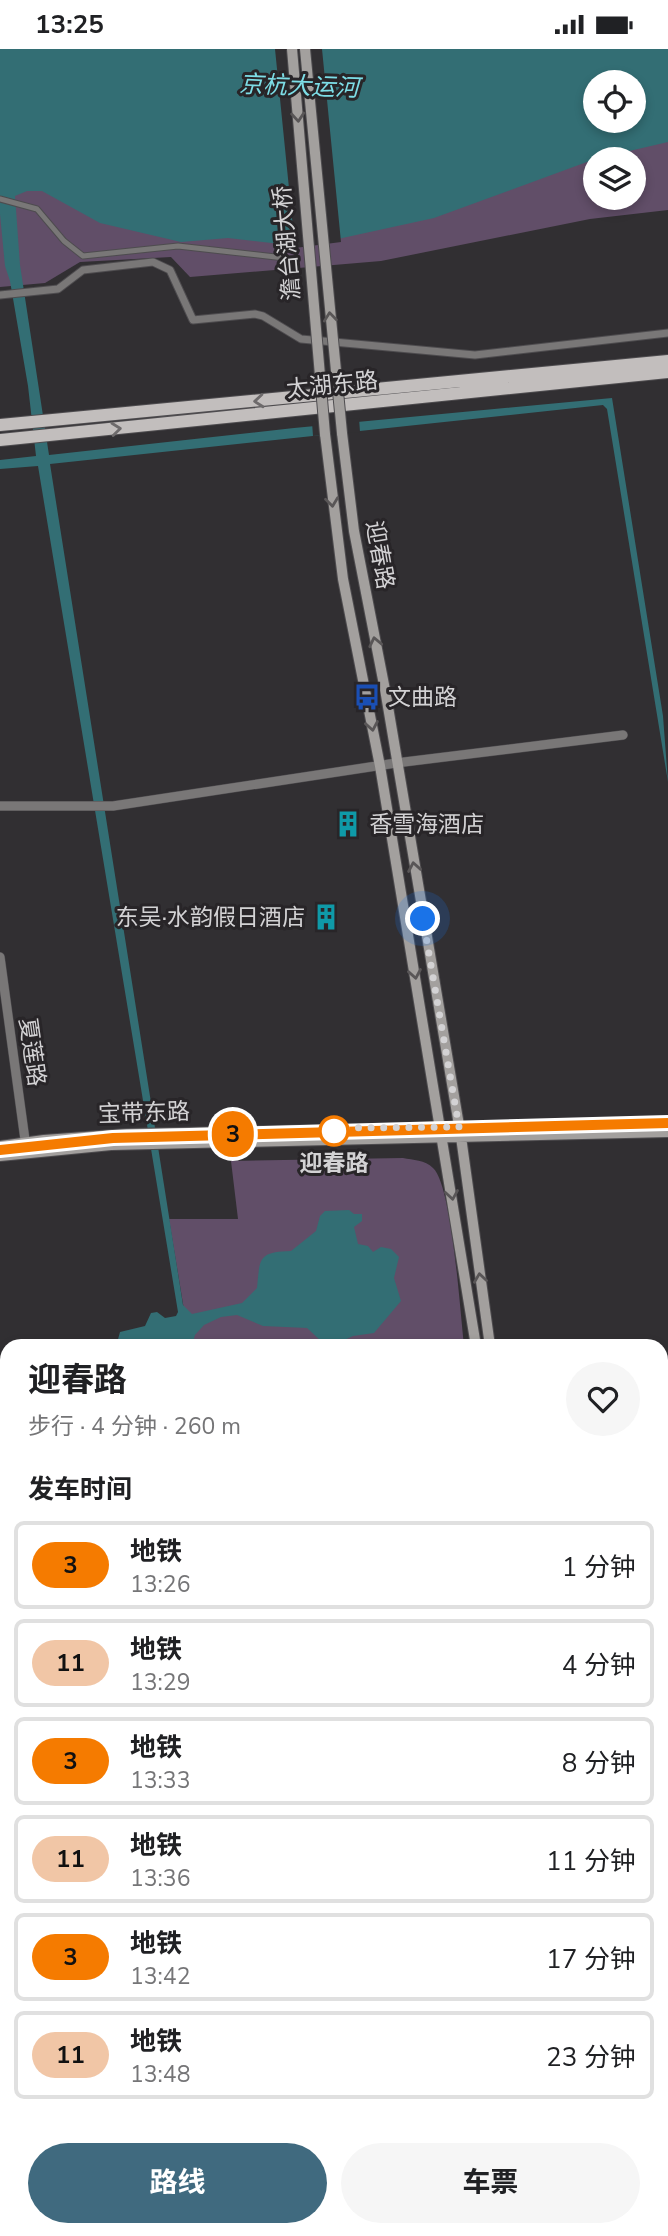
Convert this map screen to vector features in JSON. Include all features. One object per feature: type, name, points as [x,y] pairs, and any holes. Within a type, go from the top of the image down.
[{"type":"main road","name":"澹台湖大桥","points":[[292,49],[324,434]]},
{"type":"main road","name":"澹台湖大桥","points":[[305,49],[342,433]]},
{"type":"main road","name":"太湖东路","points":[[0,425],[668,361]]},
{"type":"main road","name":"太湖东路","points":[[0,440],[668,372]]},
{"type":"main road","name":"迎春路","points":[[342,433],[354,531],[460,1132],[489,1339]]},
{"type":"main road","name":"迎春路","points":[[324,434],[342,579],[380,766],[443,1133],[475,1339]]},
{"type":"main road","name":"宝带东路","points":[[0,1146],[26,1147],[127,1139],[443,1133],[668,1123]]},
{"type":"main road","name":"宝带东路","points":[[460,1132],[668,1132]]},
{"type":"main road","name":"宝带东路","points":[[0,1156],[26,1147]]},
{"type":"street","points":[[0,199],[37,209],[64,241],[83,256],[178,246],[293,259]]},
{"type":"street","points":[[0,295],[58,289],[83,270],[148,262],[170,271],[193,320],[263,316],[301,339],[475,355],[668,333]]},
{"type":"street","points":[[0,806],[108,806],[396,763],[623,735]]},
{"type":"street","name":"夏莲路","points":[[0,957],[26,1147]]},
{"type":"shaded area","points":[[0,49],[202,189],[583,127],[583,133],[646,133],[646,117],[668,113],[668,210],[590,219],[381,261],[190,277],[171,257],[80,262],[45,283],[0,287]]},
{"type":"shaded area","points":[[403,1158],[426,1163],[433,1168],[440,1179],[450,1223],[463,1339],[189,1339],[169,1219],[238,1219],[231,1161]]},
{"type":"water","name":"京杭大运河","points":[[0,49],[668,49],[668,142],[646,147],[583,147],[583,163],[434,218],[324,242],[289,245],[228,238],[181,242],[100,223],[42,191],[27,191],[15,196],[20,265],[49,455],[294,428],[612,398],[663,716],[668,782],[607,409],[603,405],[50,464],[183,1305],[192,1314],[242,1303],[257,1288],[260,1263],[267,1255],[291,1251],[316,1231],[320,1216],[325,1211],[349,1210],[354,1214],[362,1214],[362,1221],[354,1227],[358,1244],[368,1246],[373,1252],[381,1247],[391,1249],[399,1257],[394,1278],[401,1301],[374,1333],[346,1339],[319,1339],[307,1328],[263,1326],[237,1315],[221,1317],[204,1325],[194,1339],[118,1339],[120,1332],[145,1326],[151,1313],[157,1312],[165,1318],[176,1316],[178,1312],[38,466],[0,469],[0,460],[36,456],[28,386],[5,266],[0,214]]},
{"type":"pier","points":[[275,49],[322,49],[341,242],[295,248]]},
{"type":"pier","points":[[359,418],[360,432],[313,436],[312,422]]},
{"type":"metro line","name":"3","points":[[0,1150],[113,1138],[668,1123]]},
{"type":"place","name":"文曲路","points":[[367,697]]},
{"type":"place","name":"香雪海酒店","points":[[348,824]]},
{"type":"place","name":"东吴·水韵假日酒店","points":[[326,917]]},
{"type":"place","name":"迎春路","points":[[334,1131]]},
{"type":"route","points":[[334,1131],[340,1128],[459,1127],[423,919]]}]
